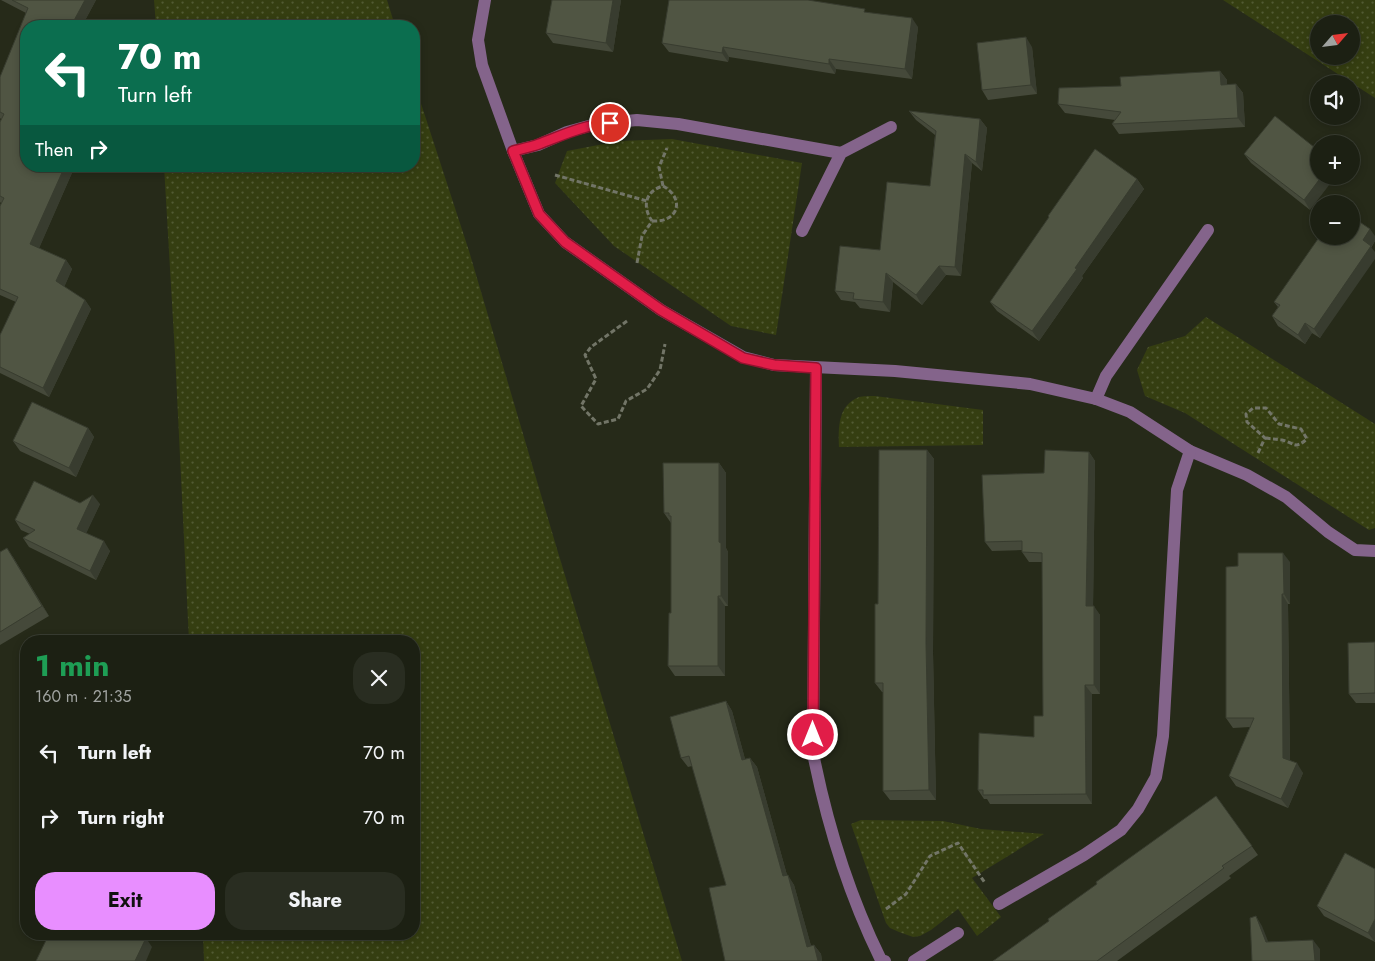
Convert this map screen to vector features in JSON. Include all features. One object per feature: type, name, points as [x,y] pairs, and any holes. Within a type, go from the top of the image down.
[{"type":"street","points":[[485,0],[478,40],[482,65],[513,151],[539,214],[565,242],[661,310],[743,358],[774,365],[895,371],[1030,384],[1096,399],[1130,412],[1190,450],[1247,475],[1286,496],[1328,532],[1355,550],[1375,551]]},
{"type":"street","points":[[513,151],[538,145],[567,132],[596,124],[637,120],[678,124],[841,153]]},
{"type":"street","points":[[802,231],[841,153],[891,127]]},
{"type":"street","points":[[1096,399],[1106,376],[1208,230]]},
{"type":"street","points":[[816,368],[813,753],[832,830],[862,919],[881,960],[885,961]]},
{"type":"street","points":[[999,904],[1084,855],[1121,830],[1138,809],[1156,777],[1163,736],[1178,490],[1190,450]]},
{"type":"street","points":[[914,961],[958,933]]},
{"type":"path","points":[[652,222],[662,222],[670,219],[676,210],[677,200],[672,192],[663,186],[659,167],[668,146]]},
{"type":"path","points":[[555,175],[647,200]]},
{"type":"path","points":[[652,222],[647,214],[647,200],[650,193],[656,188],[663,186]]},
{"type":"path","points":[[631,289],[642,236],[652,222]]},
{"type":"path","points":[[627,321],[591,347],[585,355],[596,379],[581,406],[598,424],[618,419],[626,401],[647,389],[660,370],[665,344]]},
{"type":"path","points":[[1253,408],[1266,408],[1279,424],[1301,430],[1307,439],[1300,444],[1293,445],[1284,440],[1265,438],[1247,422],[1246,414],[1253,408]]},
{"type":"path","points":[[1256,458],[1265,438]]},
{"type":"path","points":[[862,919],[882,911],[906,894],[930,856],[958,843],[977,870]]},
{"type":"green space","points":[[154,0],[387,0],[393,20],[156,20]]},
{"type":"green space","points":[[1223,0],[1375,0],[1375,98],[1360,88],[1360,75],[1339,75],[1324,65],[1360,65],[1360,15],[1310,15],[1310,56]]},
{"type":"green space","points":[[420,100],[469,251],[682,961],[204,961],[203,940],[420,940],[420,635],[189,635],[164,172],[420,172]]},
{"type":"green space","points":[[672,139],[802,163],[776,335],[731,326],[614,246],[555,183],[567,151],[619,141]]},
{"type":"green space","points":[[1206,317],[1375,424],[1375,528],[1369,530],[1185,413],[1145,396],[1137,370],[1148,347],[1185,336]]},
{"type":"green space","points":[[875,396],[983,410],[983,445],[839,447],[839,425],[843,411],[852,401],[859,397]]},
{"type":"green space","points":[[861,820],[943,821],[981,829],[1044,834],[972,878],[1001,917],[977,936],[958,909],[931,930],[920,936],[913,937],[890,928],[886,923],[851,824]]},
{"type":"building","points":[[12,0],[85,0],[74,20],[23,20],[28,8]]},
{"type":"building","points":[[552,0],[613,0],[606,43],[546,33]]},
{"type":"building","points":[[669,0],[808,0],[865,9],[864,12],[912,18],[905,69],[829,59],[829,64],[723,47],[722,53],[662,43]]},
{"type":"building","points":[[20,28],[20,172],[62,172],[30,244],[66,260],[56,281],[85,300],[43,388],[0,367],[0,335],[18,297],[0,289],[0,206],[4,198],[0,196],[0,122],[4,114],[0,112],[0,77]]},
{"type":"building","points":[[1026,37],[1031,85],[982,90],[977,43]]},
{"type":"building","points":[[1220,71],[1221,85],[1236,84],[1238,118],[1112,124],[1121,112],[1058,104],[1059,88],[1121,86],[1120,77]]},
{"type":"building","points":[[909,111],[980,119],[976,162],[965,154],[955,267],[939,266],[916,295],[886,273],[883,302],[853,299],[854,293],[835,291],[840,246],[880,250],[887,182],[930,186],[936,131]]},
{"type":"building","points":[[1275,116],[1310,144],[1310,185],[1315,185],[1304,200],[1244,154]]},
{"type":"building","points":[[1095,149],[1137,179],[1075,268],[1077,269],[1032,331],[990,302]]},
{"type":"building","points":[[1360,222],[1370,229],[1363,240],[1371,246],[1314,329],[1305,323],[1298,335],[1272,316],[1280,305],[1274,302],[1314,245],[1360,245]]},
{"type":"building","points":[[32,402],[88,428],[69,468],[13,441]]},
{"type":"building","points":[[879,450],[927,450],[926,643],[929,790],[883,791],[883,683],[875,683],[875,604],[878,604]]},
{"type":"building","points":[[1045,450],[1089,452],[1086,606],[1094,606],[1094,685],[1085,685],[1086,794],[983,795],[983,790],[978,790],[979,733],[1034,737],[1034,716],[1043,716],[1042,553],[1022,552],[1022,541],[985,542],[982,475],[1044,473]]},
{"type":"building","points":[[663,463],[719,463],[721,596],[718,596],[718,666],[668,666],[669,613],[671,613],[671,516],[669,516],[669,513],[664,513]]},
{"type":"building","points":[[34,481],[80,503],[93,495],[77,529],[104,541],[90,571],[23,538],[35,530],[15,520]]},
{"type":"building","points":[[7,548],[42,606],[0,632],[0,552]]},
{"type":"building","points":[[1238,553],[1283,553],[1283,758],[1297,763],[1281,799],[1229,776],[1254,718],[1226,718],[1226,567],[1238,566]]},
{"type":"building","points":[[1375,642],[1375,693],[1349,694],[1348,643]]},
{"type":"building","points":[[726,701],[742,760],[750,758],[783,876],[788,875],[807,947],[814,945],[818,961],[725,961],[709,888],[726,885],[689,756],[681,758],[670,717]]},
{"type":"building","points":[[1216,796],[1252,846],[1222,866],[1224,868],[1097,961],[993,961],[1049,921],[1048,919],[1097,884],[1096,882]]},
{"type":"building","points":[[1345,853],[1375,869],[1375,919],[1368,933],[1317,906]]},
{"type":"building","points":[[1256,916],[1266,942],[1313,940],[1315,961],[1252,961],[1250,918]]},
{"type":"building","points":[[46,940],[145,940],[135,961],[36,961]]},
{"type":"route","points":[[610,123],[596,124],[567,132],[538,145],[513,151],[539,214],[565,242],[661,310],[743,358],[774,365],[816,368],[813,735]]}]
